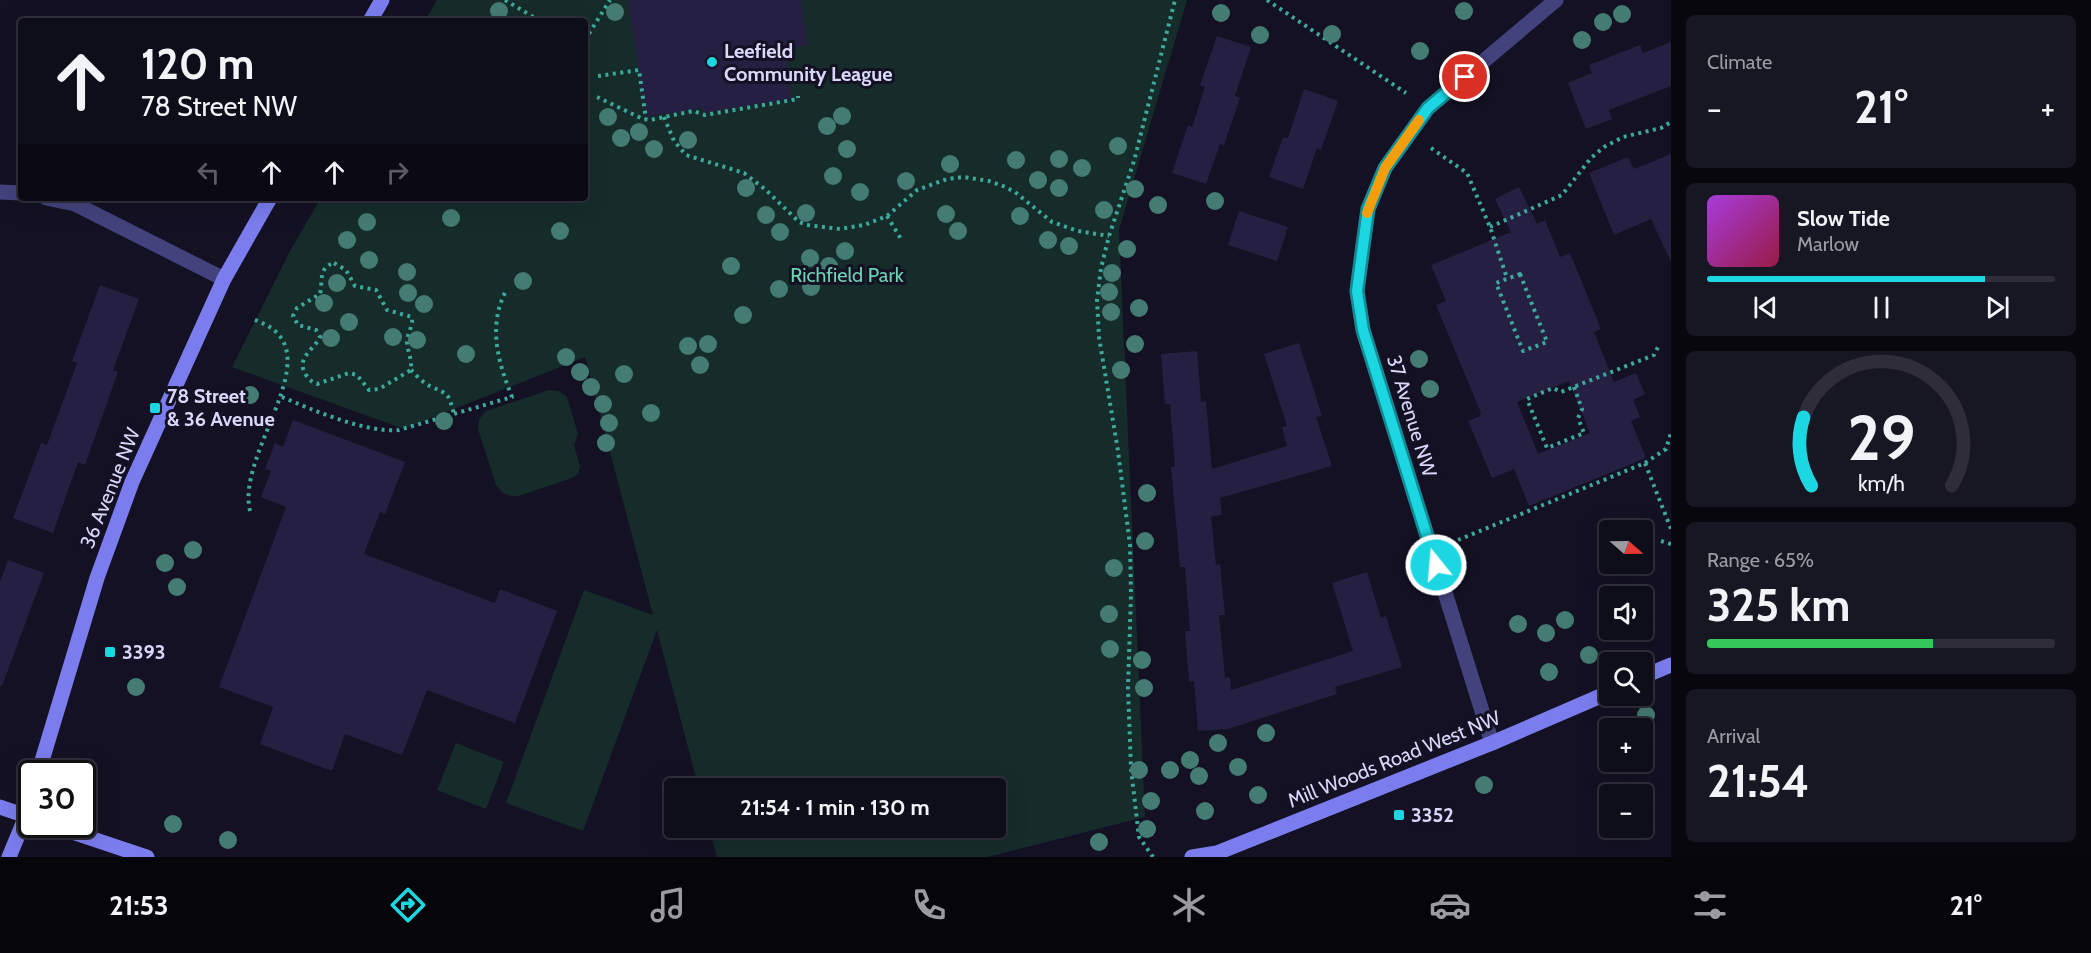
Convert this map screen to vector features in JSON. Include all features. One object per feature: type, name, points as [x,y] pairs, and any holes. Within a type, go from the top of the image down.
[{"type":"street","points":[[372,18],[382,0]]},
{"type":"street","name":"37 Avenue NW","points":[[1492,743],[1363,330],[1357,291],[1368,209],[1385,168],[1428,108],[1556,0]]},
{"type":"street","points":[[0,192],[18,193]]},
{"type":"street","points":[[60,201],[75,204],[224,279]]},
{"type":"street","name":"36 Avenue NW","points":[[42,760],[97,578],[132,482],[224,279],[268,201]]},
{"type":"street","points":[[1653,672],[1671,664]]},
{"type":"street","name":"Mill Woods Road West NW","points":[[1192,857],[1217,853],[1492,743],[1599,697]]},
{"type":"street","points":[[0,807],[18,813]]},
{"type":"street","points":[[9,857],[18,838]]},
{"type":"street","points":[[90,838],[147,857]]},
{"type":"path","points":[[505,0],[535,18]]},
{"type":"path","points":[[588,35],[610,0]]},
{"type":"path","points":[[1153,857],[1139,837],[1131,769],[1128,688],[1130,546],[1118,451],[1099,338],[1097,300],[1101,268],[1109,236],[1134,161],[1175,0]]},
{"type":"path","points":[[1267,0],[1406,93]]},
{"type":"path","points":[[598,76],[639,70],[646,119]]},
{"type":"path","points":[[597,97],[646,119],[693,111],[705,115],[798,99],[798,96]]},
{"type":"path","points":[[664,117],[674,141],[686,155],[744,173],[803,224],[849,228],[887,216],[917,190],[947,179],[964,177],[988,181],[1016,192],[1052,222],[1078,231],[1109,236]]},
{"type":"path","points":[[1490,227],[1562,195],[1591,158],[1604,147],[1623,137],[1661,128],[1671,123]]},
{"type":"path","points":[[1431,148],[1467,173],[1490,227],[1507,278]]},
{"type":"path","points":[[887,216],[901,239]]},
{"type":"path","points":[[334,263],[342,267],[350,274],[355,286],[376,290],[387,310],[412,317],[413,324],[407,339],[412,357],[411,370],[390,383],[372,390],[366,388],[357,375],[349,373],[321,384],[309,379],[303,369],[303,360],[320,337],[316,330],[298,324],[293,316],[297,308],[320,294],[323,272],[327,265],[334,263]]},
{"type":"path","points":[[1520,274],[1547,342],[1523,351],[1496,283],[1507,278],[1520,274]]},
{"type":"path","points":[[282,396],[356,424],[379,430],[399,430],[512,398],[502,372],[496,340],[498,309],[507,290]]},
{"type":"path","points":[[250,511],[248,491],[250,474],[282,396],[288,363],[284,342],[277,333],[253,319]]},
{"type":"path","points":[[1574,387],[1582,409],[1578,418],[1584,434],[1547,448],[1527,399],[1553,388],[1561,392],[1654,355],[1659,345]]},
{"type":"path","points":[[411,370],[428,386],[440,389],[447,394],[454,414]]},
{"type":"path","points":[[1458,540],[1646,463],[1666,449],[1671,433]]},
{"type":"path","points":[[1646,463],[1671,529]]},
{"type":"path","points":[[1661,541],[1671,544]]},
{"type":"green space","name":"Richfield Park","points":[[437,0],[1187,0],[1119,230],[1145,817],[987,857],[717,857],[712,838],[1006,838],[1006,778],[696,778],[657,630],[583,831],[506,803],[584,590],[653,615],[585,357],[404,429],[232,367],[290,251],[319,201],[588,201],[588,18],[427,18]]},
{"type":"green space","points":[[549,390],[559,391],[567,397],[578,434],[574,445],[580,467],[578,474],[518,496],[503,493],[496,485],[478,429],[479,419],[486,411]]},
{"type":"green space","points":[[456,743],[504,762],[486,809],[437,790]]},
{"type":"building","name":"Leefield Community League","points":[[628,0],[801,0],[808,45],[784,49],[792,99],[703,113],[702,108],[646,117]]},
{"type":"building","points":[[1217,36],[1251,47],[1235,96],[1240,98],[1224,145],[1220,144],[1206,184],[1172,173],[1188,125],[1192,127],[1205,87],[1200,85]]},
{"type":"building","points":[[1671,42],[1671,86],[1609,110],[1612,119],[1586,129],[1568,83],[1592,73],[1589,65],[1640,45],[1643,53]]},
{"type":"building","points":[[1304,89],[1338,101],[1321,150],[1317,148],[1303,189],[1269,177],[1283,137],[1288,138]]},
{"type":"building","points":[[1671,154],[1671,262],[1651,219],[1614,235],[1589,173],[1628,157],[1634,169]]},
{"type":"building","points":[[1519,187],[1537,224],[1545,220],[1560,257],[1570,253],[1601,329],[1594,332],[1614,382],[1636,373],[1645,394],[1633,400],[1640,417],[1631,421],[1646,458],[1529,506],[1514,469],[1492,478],[1468,421],[1480,416],[1481,413],[1436,305],[1446,301],[1431,265],[1511,232],[1495,199]],"holes":[[[1569,381],[1590,433],[1538,454],[1517,402]]]},
{"type":"building","points":[[1239,211],[1288,227],[1277,261],[1228,245]]},
{"type":"building","points":[[100,285],[139,299],[113,370],[118,372],[85,465],[78,462],[53,533],[13,518],[41,443],[47,445],[77,363],[72,361]]},
{"type":"building","points":[[1299,343],[1322,416],[1316,417],[1332,466],[1220,498],[1222,515],[1211,516],[1216,565],[1220,564],[1225,615],[1219,615],[1225,678],[1230,677],[1231,690],[1353,651],[1332,583],[1367,572],[1381,618],[1386,616],[1402,667],[1335,687],[1337,694],[1228,729],[1198,731],[1194,681],[1189,682],[1185,631],[1190,631],[1185,567],[1180,567],[1171,467],[1175,467],[1170,404],[1165,404],[1161,354],[1197,351],[1201,402],[1206,401],[1212,469],[1287,446],[1282,427],[1287,426],[1264,354]]},
{"type":"building","points":[[293,420],[405,462],[385,514],[380,512],[364,554],[495,603],[500,589],[557,611],[515,723],[427,690],[402,755],[345,734],[332,771],[260,744],[273,707],[219,687],[286,507],[261,497],[271,471],[265,469],[275,443],[283,447]]},
{"type":"building","points":[[8,560],[44,573],[2,686],[0,686],[0,582]]},
{"type":"slow traffic","points":[[1367,213],[1385,168],[1419,120]]},
{"type":"place","name":"Leefield Community League","points":[[712,62]]},
{"type":"place","name":"78 Street & 36 Avenue","points":[[155,408]]},
{"type":"place","name":"3393","points":[[110,652]]},
{"type":"place","name":"3352","points":[[1399,815]]},
{"type":"route","points":[[1436,565],[1363,330],[1357,291],[1368,209],[1385,168],[1428,108],[1465,77]]}]
